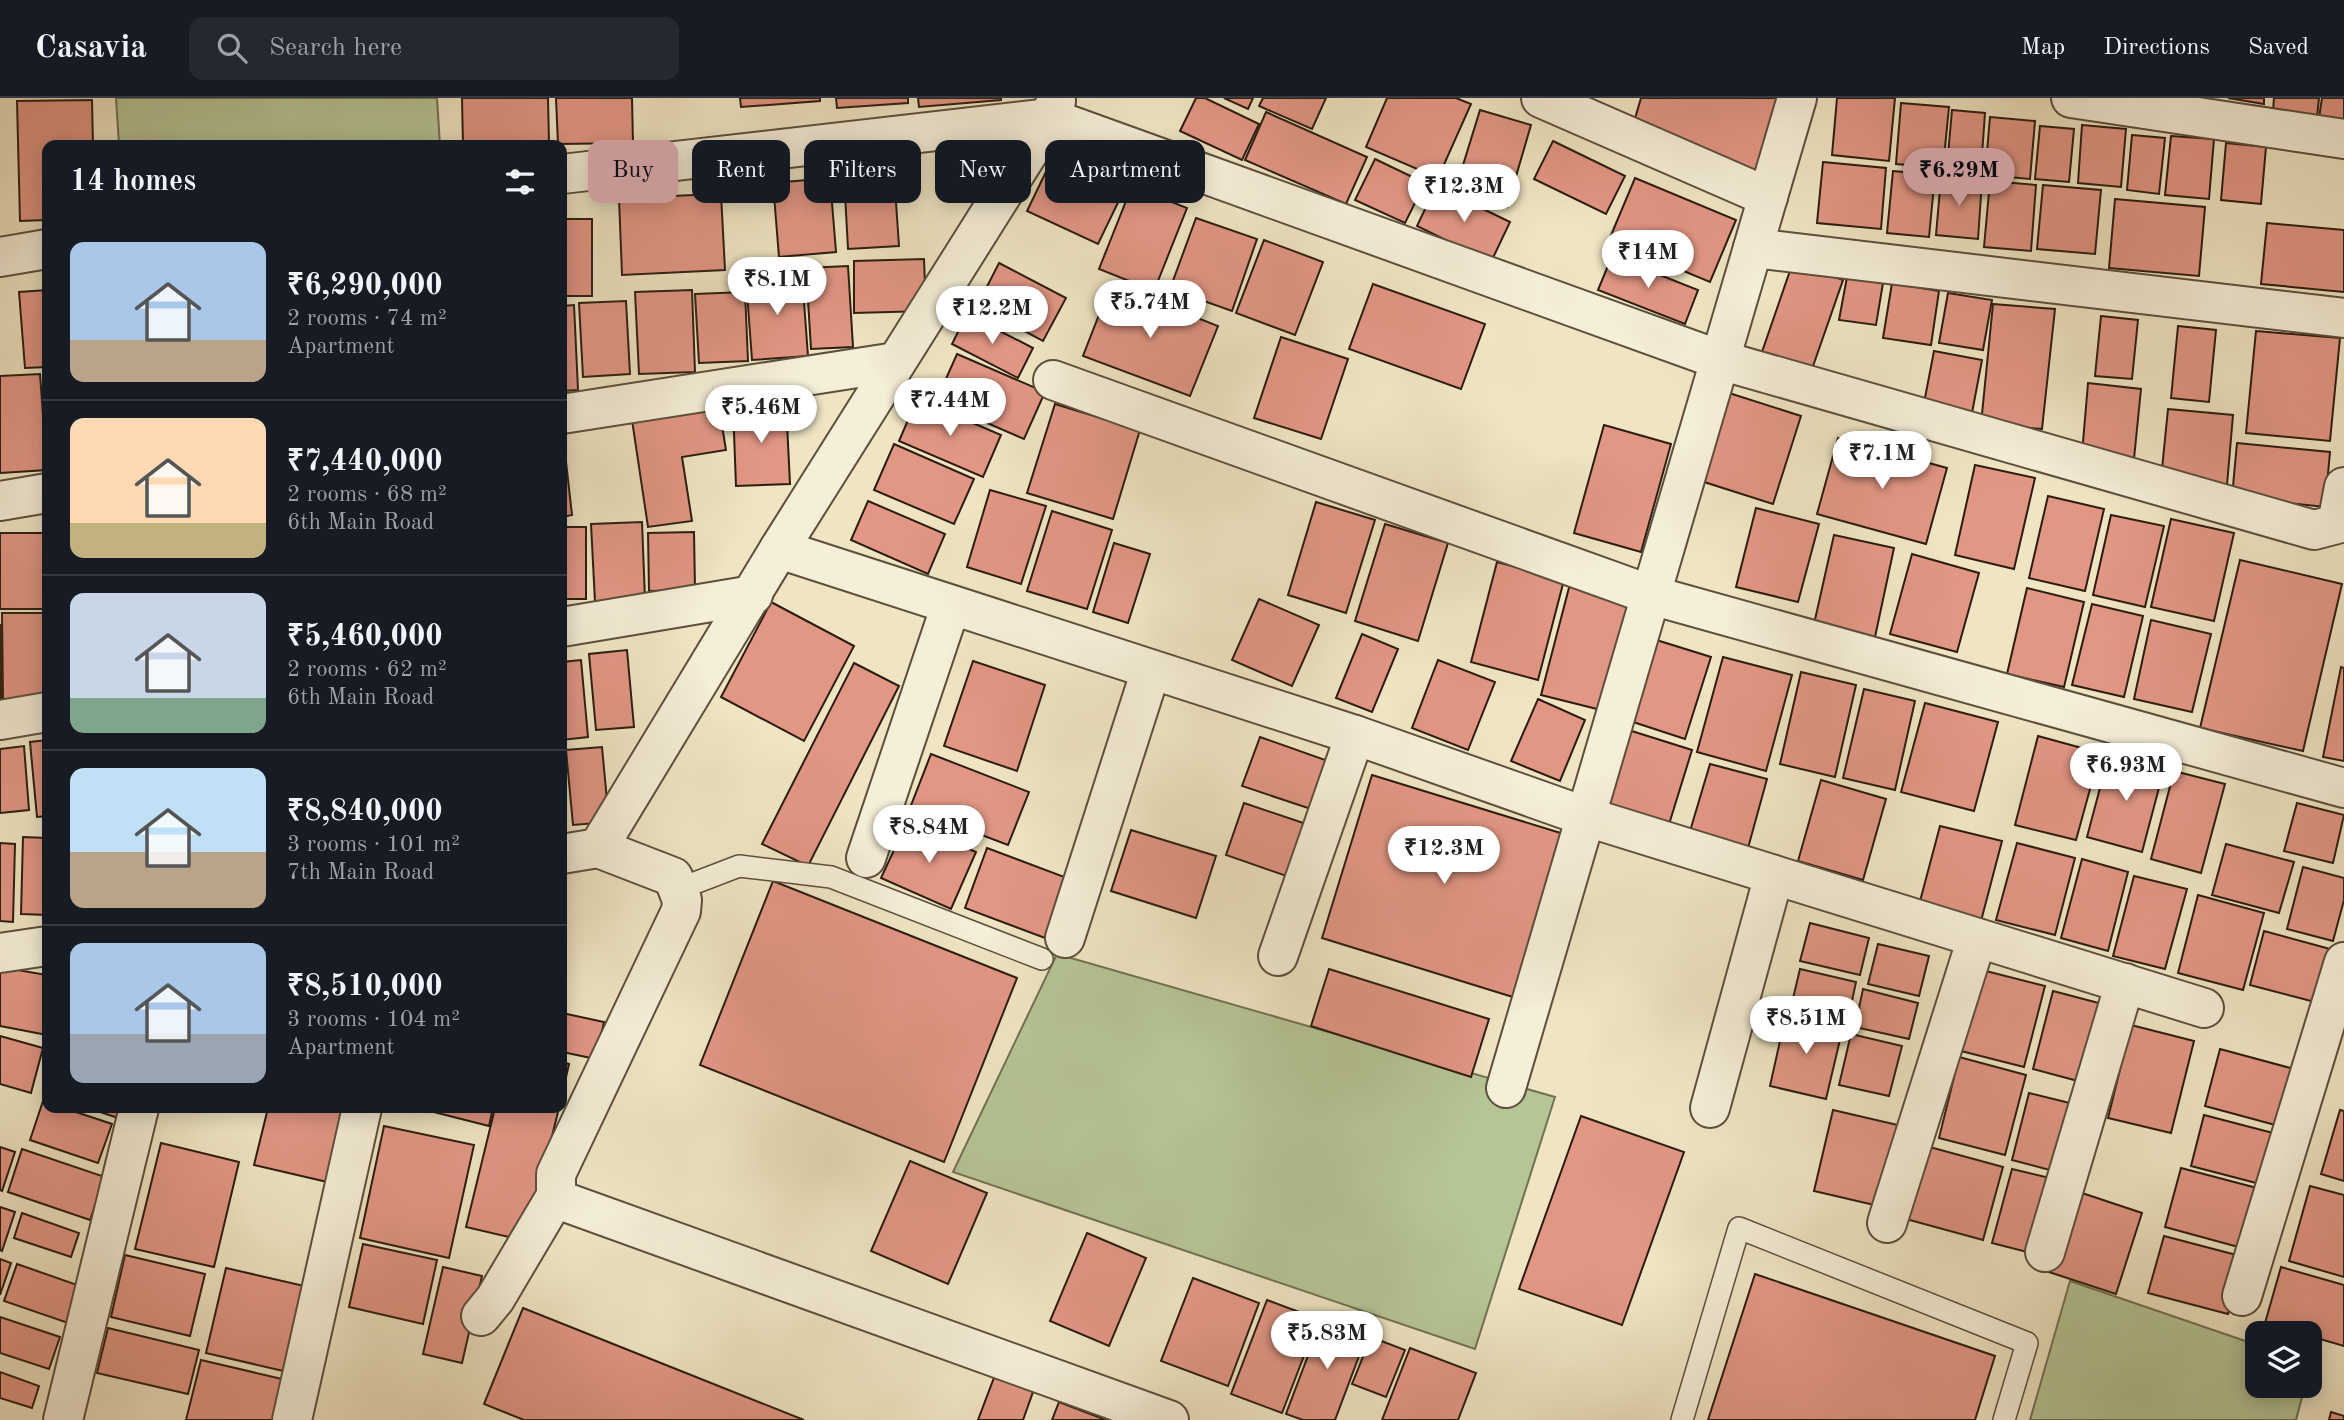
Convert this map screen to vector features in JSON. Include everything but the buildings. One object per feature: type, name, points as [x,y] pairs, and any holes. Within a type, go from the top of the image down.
[{"type":"street","points":[[1541,98],[1768,197]]},
{"type":"street","points":[[1506,1088],[1797,98]]},
{"type":"street","points":[[2071,98],[2344,139]]},
{"type":"street","points":[[567,173],[1053,108],[1720,360],[2314,530],[2337,524],[2344,487]]},
{"type":"street","points":[[481,1316],[495,1299],[556,1196],[556,1174],[681,911],[678,889],[673,877],[580,851],[753,595],[1053,108]]},
{"type":"street","points":[[1754,248],[2344,318]]},
{"type":"street","points":[[0,257],[42,250]]},
{"type":"street","points":[[567,413],[896,362]]},
{"type":"street","points":[[1053,380],[1651,594],[2344,788]]},
{"type":"street","points":[[0,501],[42,494]]},
{"type":"street","points":[[779,549],[1355,735],[1587,817],[2204,1008]]},
{"type":"street","points":[[567,626],[753,595]]},
{"type":"street","points":[[866,858],[951,605]]},
{"type":"street","points":[[1054,949],[1151,670]]},
{"type":"street","points":[[0,720],[42,713]]},
{"type":"street","points":[[1278,956],[1355,735]]},
{"type":"street","points":[[1710,1108],[1774,875]]},
{"type":"street","points":[[1887,1223],[1977,938]]},
{"type":"street","points":[[0,953],[42,947]]},
{"type":"street","points":[[2242,1296],[2344,962]]},
{"type":"street","points":[[2045,1252],[2124,983]]},
{"type":"street","points":[[63,1420],[138,1113]]},
{"type":"street","points":[[292,1420],[361,1113]]},
{"type":"street","points":[[556,1196],[591,1212],[1169,1420]]},
{"type":"lane","points":[[678,889],[739,866],[831,877],[1054,949]]},
{"type":"lane","points":[[1682,1420],[1739,1228],[2027,1343],[2004,1420]]},
{"type":"green space","points":[[116,98],[437,98],[440,140],[119,140]]},
{"type":"green space","points":[[1057,954],[1555,1097],[1475,1349],[953,1172]]},
{"type":"green space","points":[[2070,1281],[2245,1341],[2245,1398],[2302,1398],[2296,1420],[2030,1420]]}]
